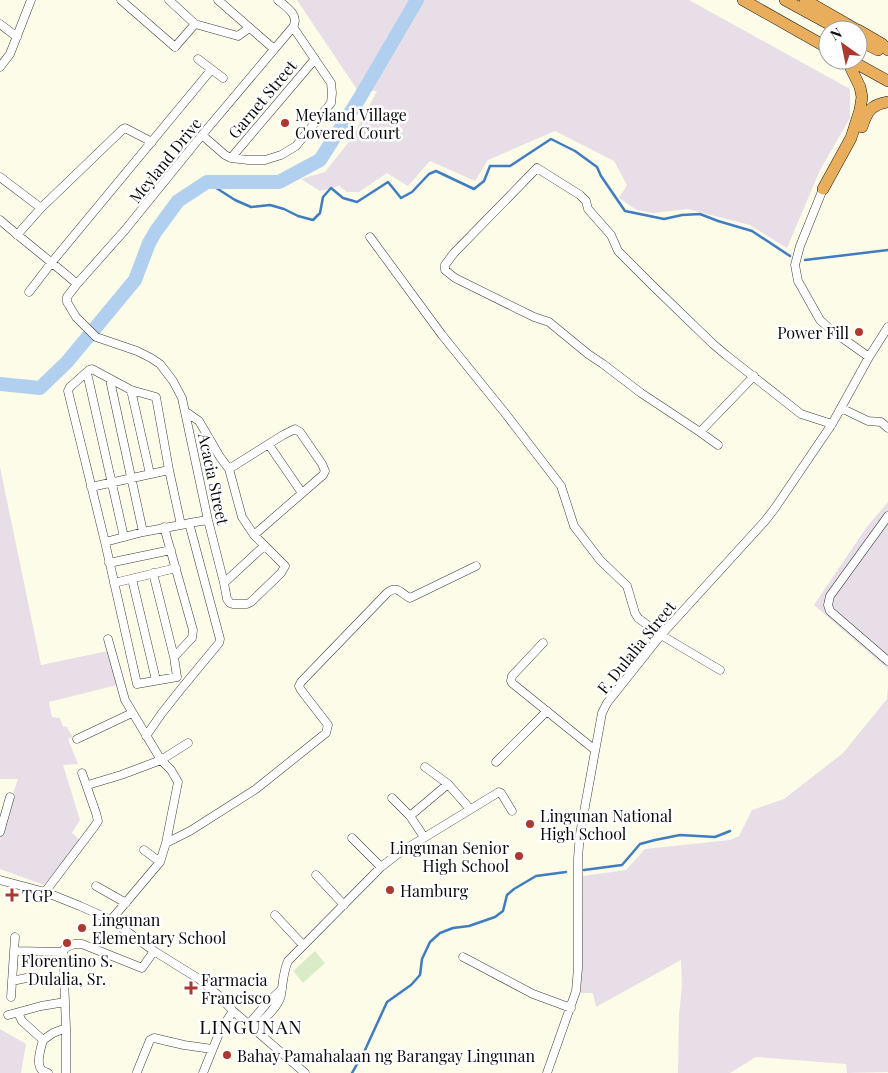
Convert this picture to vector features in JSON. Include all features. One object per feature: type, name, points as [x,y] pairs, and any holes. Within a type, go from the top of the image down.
[{"type":"highway","points":[[743,0],[818,42]]},
{"type":"highway","points":[[785,0],[822,20]]},
{"type":"highway","points":[[805,0],[840,20]]},
{"type":"highway","points":[[868,36],[888,50]]},
{"type":"highway","points":[[868,45],[888,56]]},
{"type":"highway","points":[[823,189],[851,138],[860,110],[862,98],[853,70]]},
{"type":"highway","points":[[868,70],[888,81]]},
{"type":"highway","points":[[823,189],[848,158],[871,108],[877,104],[888,102]]},
{"type":"street","points":[[0,67],[10,54],[31,0]]},
{"type":"street","points":[[121,0],[174,47],[195,24]]},
{"type":"street","points":[[128,7],[134,0]]},
{"type":"street","points":[[169,0],[195,24],[238,36],[249,28]]},
{"type":"street","points":[[218,0],[274,49]]},
{"type":"street","points":[[202,135],[230,158],[265,160],[281,155],[296,146],[331,103],[332,83],[293,27],[296,20],[293,14],[278,0]]},
{"type":"street","points":[[816,0],[888,43]]},
{"type":"street","points":[[0,24],[17,37]]},
{"type":"street","name":"Meyland Drive","points":[[96,337],[76,317],[67,302],[67,297],[293,27]]},
{"type":"street","points":[[198,59],[223,78]]},
{"type":"street","name":"Garnet Street","points":[[230,158],[315,59]]},
{"type":"street","points":[[29,292],[211,70]]},
{"type":"street","points":[[17,235],[41,208],[123,129],[125,128],[152,142]]},
{"type":"street","points":[[718,445],[641,394],[549,322],[534,317],[455,278],[445,270],[445,265],[454,253],[537,168],[580,195],[586,201],[588,209],[611,235],[618,251],[652,286],[726,355],[801,414],[832,424]]},
{"type":"street","points":[[0,177],[41,208]]},
{"type":"street","points":[[823,189],[800,246],[796,265],[798,281],[820,320],[869,357]]},
{"type":"street","points":[[0,220],[77,284]]},
{"type":"street","points":[[370,237],[442,335],[561,486],[574,526],[600,560],[626,586],[638,618],[720,670]]},
{"type":"street","name":"F. Dulalia Street","points":[[547,1073],[576,991],[580,834],[602,713],[606,703],[661,634],[765,521],[832,424],[888,327]]},
{"type":"street","name":"Acacia Street","points":[[96,337],[137,351],[160,364],[173,381],[182,398],[208,520],[227,599],[230,603],[247,604],[251,602],[285,566],[264,546]]},
{"type":"street","points":[[146,736],[181,689],[217,647],[220,639],[169,470],[157,398],[131,390],[92,369],[70,387],[68,391],[137,684],[177,677]]},
{"type":"street","points":[[87,373],[124,537]]},
{"type":"street","points":[[700,432],[754,376]]},
{"type":"street","points":[[110,380],[143,532]]},
{"type":"street","points":[[131,390],[150,474]]},
{"type":"street","points":[[841,408],[868,421],[881,422],[888,428]]},
{"type":"street","points":[[186,412],[199,421],[229,469],[240,514],[264,546],[224,582]]},
{"type":"street","points":[[229,469],[295,429],[300,432],[325,471],[323,475],[254,535]]},
{"type":"street","points":[[269,444],[302,493]]},
{"type":"street","points":[[91,487],[169,470]]},
{"type":"street","points":[[888,516],[830,596],[828,605],[830,611],[888,661]]},
{"type":"street","points":[[105,542],[164,527],[208,520]]},
{"type":"street","points":[[164,527],[193,630],[192,638],[174,657]]},
{"type":"street","points":[[109,563],[170,550]]},
{"type":"street","points":[[166,843],[190,831],[256,789],[326,733],[328,726],[299,686],[386,593],[390,590],[400,591],[410,598],[476,566]]},
{"type":"street","points":[[114,583],[176,568]]},
{"type":"street","points":[[153,574],[174,657],[177,682],[181,689]]},
{"type":"street","points":[[132,579],[156,680]]},
{"type":"street","points":[[108,639],[125,700],[161,760],[171,770],[178,782],[166,843],[160,862],[111,920]]},
{"type":"street","points":[[543,643],[512,676],[512,683],[596,750]]},
{"type":"street","points":[[496,762],[547,711]]},
{"type":"street","points":[[77,739],[132,713]]},
{"type":"street","points":[[91,784],[161,760],[188,743]]},
{"type":"street","points":[[425,766],[448,784],[470,809]]},
{"type":"street","points":[[45,892],[98,822],[82,773]]},
{"type":"street","points":[[410,816],[448,784]]},
{"type":"street","points":[[252,1027],[268,1002],[282,989],[284,969],[288,961],[382,867],[399,853],[499,792],[512,811]]},
{"type":"street","points":[[0,832],[10,797]]},
{"type":"street","points":[[392,798],[410,816],[424,837]]},
{"type":"street","points":[[352,838],[382,867]]},
{"type":"street","points":[[144,850],[160,862]]},
{"type":"street","points":[[316,874],[344,904]]},
{"type":"street","points":[[0,880],[45,892],[111,920],[154,951],[199,978],[233,1011],[305,1073]]},
{"type":"street","points":[[96,886],[126,903]]},
{"type":"street","points":[[275,915],[304,945]]},
{"type":"street","points":[[11,997],[14,937]]},
{"type":"street","points":[[66,1073],[63,952],[65,948],[74,944],[82,944],[142,968],[154,951]]},
{"type":"street","points":[[14,951],[63,952]]},
{"type":"street","points":[[463,958],[533,994],[571,1008]]},
{"type":"street","points":[[12,981],[31,977]]},
{"type":"street","points":[[8,1015],[65,1002]]},
{"type":"street","points":[[211,1073],[204,1070],[220,1031],[233,1011]]},
{"type":"street","points":[[18,1012],[22,1021],[43,1040]]},
{"type":"street","points":[[48,1073],[40,1068],[39,1056],[43,1040],[53,1033],[66,1028]]},
{"type":"street","points":[[137,1072],[150,1040],[154,1038],[212,1049]]},
{"type":"shaded area","points":[[297,0],[689,0],[850,89],[850,118],[820,170],[787,248],[750,225],[688,209],[653,213],[637,210],[619,198],[627,185],[614,161],[555,131],[488,160],[475,181],[430,161],[408,186],[387,173],[359,192],[347,192],[339,186],[320,191],[301,179],[325,172],[352,138],[377,91],[358,91]]},
{"type":"shaded area","points":[[0,467],[41,665],[108,651],[117,685],[49,702],[52,717],[60,718],[63,727],[66,726],[73,737],[68,739],[78,764],[63,765],[80,820],[72,833],[80,840],[44,885],[0,869],[0,840],[3,822],[18,779],[0,779]]},
{"type":"shaded area","points":[[888,502],[888,669],[814,605],[866,528]]},
{"type":"shaded area","points":[[888,685],[888,1072],[847,1073],[846,1064],[756,1057],[730,1073],[678,1073],[679,1015],[682,986],[681,960],[596,1007],[593,993],[581,993],[583,876],[626,870],[645,849],[730,840],[739,836],[752,810],[784,799],[843,753],[887,699]]},
{"type":"shaded area","points":[[0,1029],[26,1044],[21,1073],[0,1073]]},
{"type":"green space","points":[[315,951],[325,963],[303,983],[293,971]]},
{"type":"waterway","points":[[0,384],[40,388],[67,362],[135,280],[149,243],[178,201],[207,182],[279,182],[320,160],[359,99],[417,0]]},
{"type":"waterway","points":[[207,182],[235,200],[251,207],[270,205],[313,220],[320,213],[323,197],[331,188],[343,198],[357,202],[388,182],[401,198],[412,192],[429,174],[436,171],[474,189],[484,181],[490,166],[510,166],[551,139],[575,151],[597,167],[625,211],[664,219],[700,214],[752,231],[790,256]]},
{"type":"waterway","points":[[805,260],[888,250]]},
{"type":"waterway","points":[[584,870],[622,865],[640,844],[680,835],[715,837],[730,831]]},
{"type":"waterway","points":[[352,1073],[387,1002],[411,985],[420,975],[422,959],[430,942],[440,933],[495,917],[503,911],[507,895],[536,876],[566,872]]},
{"type":"place","name":"Meyland Village Covered Court","points":[[285,123]]},
{"type":"place","name":"Power Fill","points":[[859,332]]},
{"type":"place","name":"Lingunan National High School","points":[[530,824]]},
{"type":"place","name":"Lingunan Senior High School","points":[[519,856]]},
{"type":"place","name":"Hamburg","points":[[390,890]]},
{"type":"place","name":"TGP","points":[[12,895]]},
{"type":"place","name":"Lingunan Elementary School","points":[[82,928]]},
{"type":"place","name":"Florentino S. Dulalia, Sr.","points":[[67,943]]},
{"type":"place","name":"Farmacia Francisco","points":[[191,988]]},
{"type":"place","name":"Bahay Pamahalaan ng Barangay Lingunan","points":[[227,1055]]},
{"type":"district","name":"LINGUNAN","points":[[251,1026]]}]
